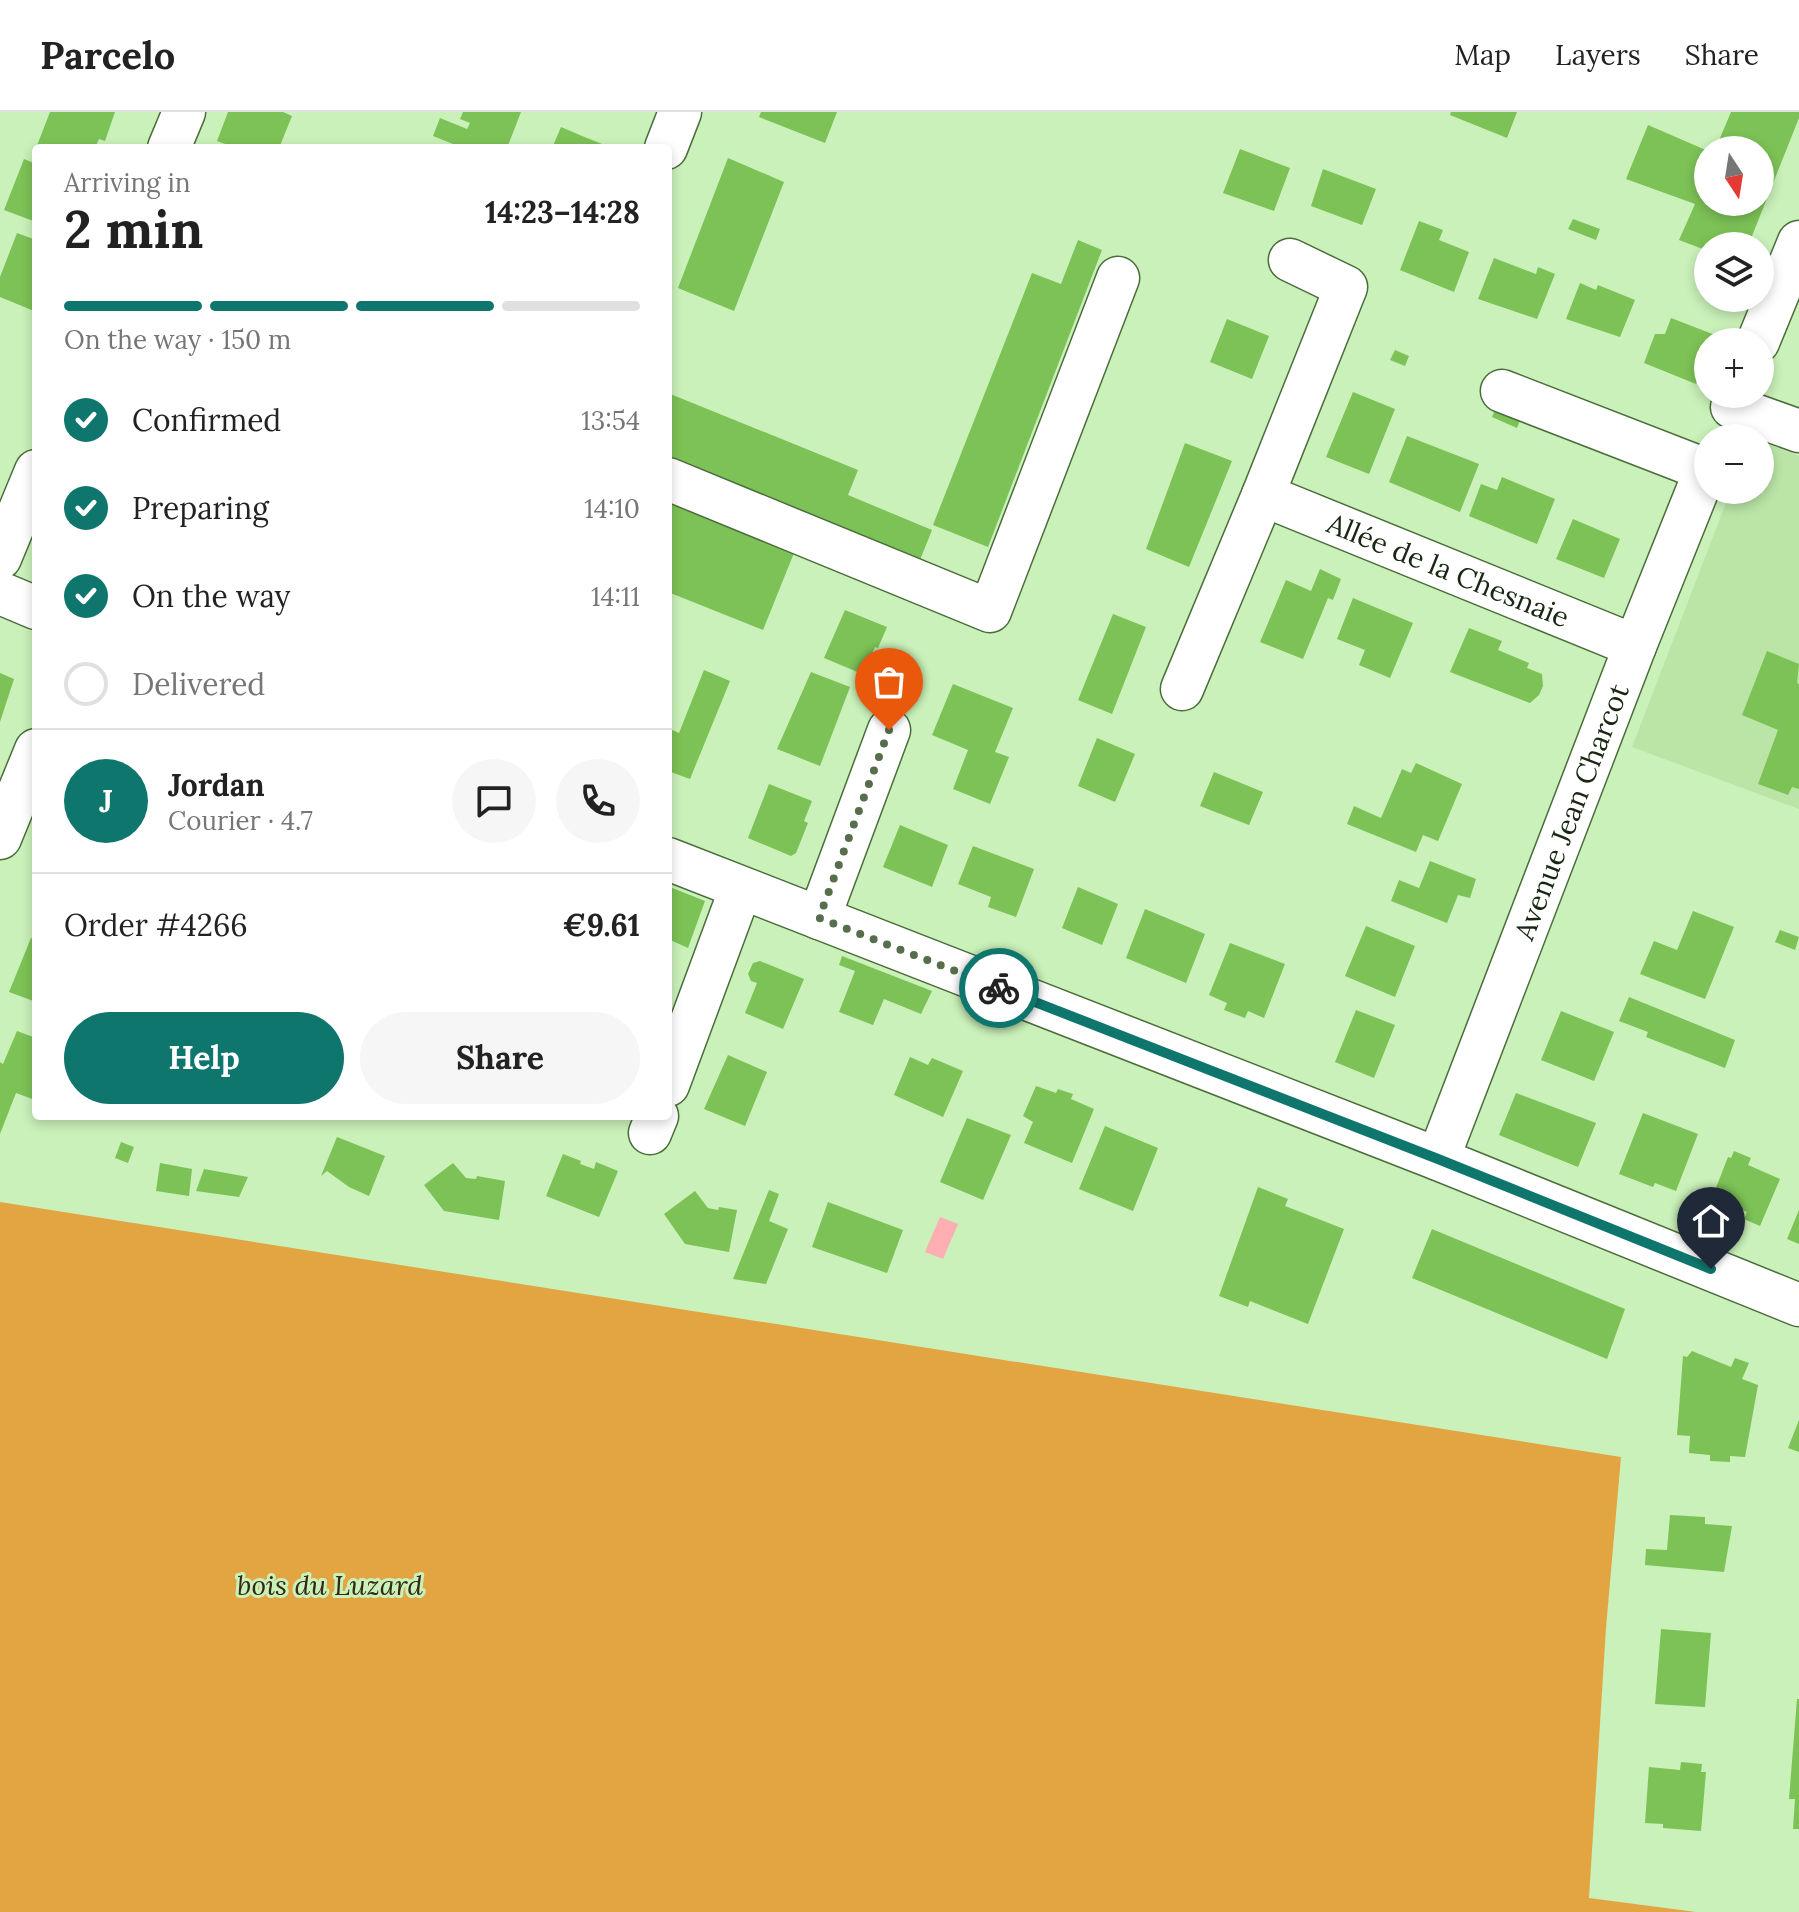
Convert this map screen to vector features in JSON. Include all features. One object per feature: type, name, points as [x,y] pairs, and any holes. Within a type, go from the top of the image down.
[{"type":"street","points":[[171,144],[184,112]]},
{"type":"street","points":[[668,144],[680,112]]},
{"type":"street","points":[[1764,328],[1799,242]]},
{"type":"street","points":[[1182,689],[1346,287],[1290,260]]},
{"type":"street","points":[[672,481],[990,611],[1118,278]]},
{"type":"street","points":[[1502,391],[1694,430]]},
{"type":"street","points":[[1774,432],[1799,431]]},
{"type":"street","points":[[0,558],[32,481]]},
{"type":"street","name":"Allée de la Chesnaie","points":[[1263,495],[1635,646]]},
{"type":"street","name":"Avenue Jean Charcot","points":[[1438,1159],[1694,500]]},
{"type":"street","points":[[0,593],[32,606]]},
{"type":"street","points":[[819,918],[889,730]]},
{"type":"street","points":[[0,838],[32,760]]},
{"type":"street","points":[[672,861],[1438,1159],[1799,1305]]},
{"type":"street","points":[[672,1074],[741,888]]},
{"type":"shaded area","points":[[1774,446],[1799,456],[1799,809],[1632,747],[1726,504],[1774,504]]},
{"type":"shaded area","points":[[940,1217],[958,1224],[943,1259],[925,1252]]},
{"type":"green space","name":"bois du Luzard","points":[[0,1202],[1621,1457],[1606,1628],[1589,1898],[1696,1912],[0,1912]]},
{"type":"building","points":[[50,112],[115,112],[105,141],[99,139],[97,144],[38,144]]},
{"type":"building","points":[[228,112],[283,112],[292,116],[281,144],[225,144],[217,141]]},
{"type":"building","points":[[463,112],[521,112],[509,144],[453,144],[433,136],[440,118],[467,129],[470,123],[460,119]]},
{"type":"building","points":[[761,112],[837,112],[825,143],[759,117]]},
{"type":"building","points":[[1451,112],[1517,112],[1507,138],[1450,115]]},
{"type":"building","points":[[1731,112],[1799,112],[1774,181],[1774,136],[1721,136]]},
{"type":"building","points":[[1648,125],[1694,145],[1694,204],[1626,179]]},
{"type":"building","points":[[561,127],[602,144],[554,144]]},
{"type":"building","points":[[1240,149],[1290,168],[1274,211],[1223,193]]},
{"type":"building","points":[[728,158],[784,182],[734,311],[678,288]]},
{"type":"building","points":[[24,159],[32,162],[32,220],[4,210]]},
{"type":"building","points":[[1323,169],[1376,189],[1362,225],[1311,206]]},
{"type":"building","points":[[1694,206],[1694,216],[1760,216],[1754,232],[1694,232],[1694,246],[1679,240]]},
{"type":"building","points":[[1573,219],[1600,229],[1596,240],[1568,229]]},
{"type":"building","points":[[1419,221],[1443,230],[1439,240],[1469,252],[1454,292],[1400,270]]},
{"type":"building","points":[[17,233],[32,239],[32,310],[0,297],[0,277]]},
{"type":"building","points":[[1078,240],[1102,250],[988,547],[933,525],[1032,273],[1061,284]]},
{"type":"building","points":[[1494,258],[1536,274],[1538,267],[1555,274],[1537,319],[1478,299]]},
{"type":"building","points":[[1580,283],[1596,290],[1598,285],[1635,300],[1620,337],[1566,319]]},
{"type":"building","points":[[1671,318],[1697,328],[1694,328],[1694,383],[1644,363],[1655,334],[1665,334]]},
{"type":"building","points":[[1227,319],[1269,336],[1252,379],[1210,362]]},
{"type":"building","points":[[1395,350],[1409,356],[1405,366],[1390,360]]},
{"type":"building","points":[[1353,392],[1395,409],[1369,474],[1326,457]]},
{"type":"building","points":[[672,395],[858,470],[848,495],[932,530],[920,560],[672,463]]},
{"type":"building","points":[[1498,402],[1523,412],[1517,428],[1492,417]]},
{"type":"building","points":[[1407,436],[1479,464],[1460,512],[1389,482]]},
{"type":"building","points":[[1185,443],[1232,461],[1189,567],[1146,549]]},
{"type":"building","points":[[1502,477],[1555,499],[1537,544],[1469,516],[1481,484],[1497,490]]},
{"type":"building","points":[[672,498],[796,548],[763,630],[672,594]]},
{"type":"building","points":[[1573,519],[1620,539],[1604,578],[1556,559]]},
{"type":"building","points":[[1320,569],[1341,579],[1333,600],[1328,598],[1303,659],[1260,642],[1286,580],[1311,591]]},
{"type":"building","points":[[1353,598],[1413,623],[1390,678],[1359,665],[1365,650],[1337,639]]},
{"type":"building","points":[[845,610],[887,627],[870,658],[873,661],[867,676],[824,658]]},
{"type":"building","points":[[1113,614],[1146,627],[1112,714],[1078,700]]},
{"type":"building","points":[[1469,628],[1502,641],[1498,650],[1529,663],[1527,668],[1542,674],[1543,686],[1539,695],[1530,703],[1450,672]]},
{"type":"building","points":[[1767,651],[1799,664],[1799,789],[1792,787],[1788,795],[1758,784],[1778,730],[1742,715]]},
{"type":"building","points":[[704,670],[730,681],[690,779],[672,772],[672,730],[679,733]]},
{"type":"building","points":[[811,672],[850,687],[820,766],[777,749]]},
{"type":"building","points":[[0,673],[14,679],[0,722]]},
{"type":"building","points":[[953,684],[1013,708],[995,752],[1009,757],[990,804],[953,789],[968,750],[932,735]]},
{"type":"building","points":[[1097,738],[1135,754],[1115,802],[1078,786]]},
{"type":"building","points":[[1416,763],[1462,784],[1438,841],[1423,835],[1416,852],[1347,824],[1354,806],[1381,818],[1402,769],[1411,773]]},
{"type":"building","points":[[1214,772],[1263,792],[1249,825],[1200,806]]},
{"type":"building","points":[[769,784],[812,801],[804,821],[808,823],[796,853],[791,856],[748,838]]},
{"type":"building","points":[[900,825],[948,845],[932,887],[883,867]]},
{"type":"building","points":[[973,846],[1034,869],[1016,917],[988,907],[991,897],[958,884]]},
{"type":"building","points":[[1430,861],[1476,879],[1470,898],[1458,895],[1447,923],[1391,901],[1399,880],[1419,888]]},
{"type":"building","points":[[1078,887],[1118,904],[1102,945],[1062,928]]},
{"type":"building","points":[[672,888],[705,901],[688,948],[672,941]]},
{"type":"building","points":[[1145,909],[1205,934],[1186,983],[1126,958]]},
{"type":"building","points":[[1693,911],[1734,927],[1705,999],[1640,974],[1654,941],[1677,950]]},
{"type":"building","points":[[1366,926],[1415,946],[1395,997],[1345,976]]},
{"type":"building","points":[[1780,930],[1799,937],[1795,950],[1775,942]]},
{"type":"building","points":[[31,938],[32,938],[32,1001],[9,992]]},
{"type":"building","points":[[1230,943],[1285,964],[1264,1018],[1248,1011],[1245,1018],[1224,1010],[1227,1003],[1209,995]]},
{"type":"building","points":[[842,956],[932,991],[921,1014],[884,999],[873,1025],[839,1012],[855,971],[839,965]]},
{"type":"building","points":[[760,961],[804,979],[783,1029],[745,1013],[757,983],[751,981],[748,974],[753,963]]},
{"type":"building","points":[[1629,997],[1735,1040],[1725,1068],[1646,1037],[1648,1032],[1619,1021]]},
{"type":"building","points":[[1356,1010],[1395,1025],[1374,1078],[1335,1062]]},
{"type":"building","points":[[1561,1011],[1614,1032],[1594,1081],[1541,1060]]},
{"type":"building","points":[[17,1031],[32,1037],[32,1099],[16,1093],[0,1134],[0,1062],[3,1064]]},
{"type":"building","points":[[728,1055],[767,1072],[745,1126],[704,1109]]},
{"type":"building","points":[[910,1057],[928,1065],[932,1058],[963,1071],[943,1117],[894,1095]]},
{"type":"building","points":[[1036,1086],[1056,1093],[1058,1089],[1073,1094],[1071,1099],[1094,1109],[1072,1163],[1024,1143],[1033,1122],[1023,1116]]},
{"type":"building","points":[[1516,1093],[1596,1123],[1578,1167],[1499,1135]]},
{"type":"building","points":[[1643,1113],[1698,1134],[1676,1191],[1655,1183],[1653,1187],[1619,1174]]},
{"type":"building","points":[[967,1118],[1011,1135],[983,1200],[940,1182]]},
{"type":"building","points":[[1105,1126],[1158,1148],[1133,1211],[1079,1189]]},
{"type":"building","points":[[337,1137],[385,1156],[369,1196],[349,1187],[327,1171],[321,1176]]},
{"type":"building","points":[[121,1142],[134,1147],[128,1163],[115,1158]]},
{"type":"building","points":[[1734,1151],[1751,1158],[1748,1165],[1780,1179],[1760,1226],[1744,1219],[1747,1212],[1712,1198],[1728,1157],[1731,1158]]},
{"type":"building","points":[[563,1154],[594,1169],[596,1162],[618,1171],[599,1217],[546,1196]]},
{"type":"building","points":[[160,1163],[192,1169],[189,1196],[156,1191]]},
{"type":"building","points":[[453,1163],[466,1178],[476,1179],[477,1176],[505,1181],[499,1220],[444,1211],[424,1185]]},
{"type":"building","points":[[204,1169],[248,1177],[239,1197],[196,1191]]},
{"type":"building","points":[[1258,1187],[1288,1199],[1285,1206],[1344,1229],[1308,1324],[1250,1301],[1248,1307],[1219,1296]]},
{"type":"building","points":[[769,1190],[779,1194],[769,1221],[788,1229],[766,1284],[733,1279]]},
{"type":"building","points":[[695,1191],[708,1208],[737,1210],[729,1252],[685,1244],[664,1214]]},
{"type":"building","points":[[828,1202],[903,1230],[887,1273],[812,1247]]},
{"type":"building","points":[[1799,1210],[1799,1244],[1787,1239]]},
{"type":"building","points":[[1432,1229],[1625,1309],[1607,1359],[1412,1278]]},
{"type":"building","points":[[1692,1351],[1731,1367],[1735,1358],[1749,1363],[1742,1379],[1758,1385],[1745,1457],[1730,1456],[1730,1462],[1710,1461],[1710,1455],[1689,1453],[1690,1436],[1677,1435],[1683,1356],[1687,1357]]},
{"type":"building","points":[[1799,1420],[1799,1452],[1788,1448]]},
{"type":"building","points":[[1670,1515],[1705,1517],[1705,1524],[1732,1526],[1724,1572],[1645,1565],[1646,1549],[1667,1550]]},
{"type":"building","points":[[1661,1629],[1711,1633],[1705,1707],[1655,1704]]},
{"type":"building","points":[[1797,1699],[1799,1829],[1793,1829],[1795,1799],[1789,1799]]},
{"type":"building","points":[[1681,1762],[1702,1764],[1701,1772],[1706,1772],[1701,1831],[1663,1828],[1663,1824],[1645,1823],[1649,1767],[1680,1770]]},
{"type":"way so far","points":[[889,730],[819,918],[999,988]]},
{"type":"route","points":[[999,988],[1711,1269]]}]
